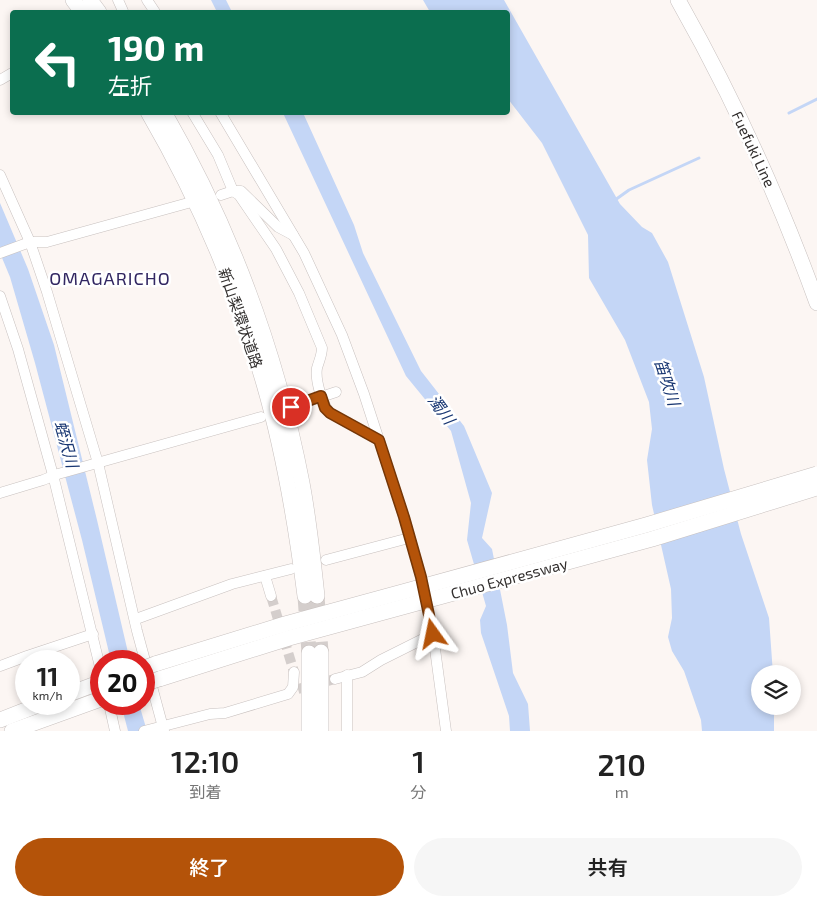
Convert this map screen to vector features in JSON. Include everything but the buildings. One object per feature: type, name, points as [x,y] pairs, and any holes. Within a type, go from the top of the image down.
[{"type":"highway","name":"Fuefuki Line","points":[[678,0],[747,132],[789,229],[817,303]]},
{"type":"highway","name":"新山梨環状道路","points":[[150,115],[190,189],[212,236],[230,282],[264,383],[289,489],[298,544],[311,596],[302,484],[279,383],[266,340],[224,230],[200,179],[166,115]]},
{"type":"highway","name":"Chuo Expressway","points":[[155,670],[289,638],[419,595],[817,474]]},
{"type":"highway","name":"Chuo Expressway","points":[[419,595],[652,539],[817,488]]},
{"type":"highway","points":[[309,731],[315,652],[320,731]]},
{"type":"highway","points":[[12,731],[90,705]]},
{"type":"highway","points":[[0,720],[15,714]]},
{"type":"street","points":[[194,115],[218,155],[233,191],[239,195],[276,249],[299,293],[322,348],[317,369],[321,396],[325,408],[330,413],[379,440]]},
{"type":"street","points":[[222,115],[294,236],[342,335],[379,440],[421,577],[433,634],[446,731]]},
{"type":"street","points":[[0,174],[47,292],[95,463],[136,619],[137,631],[162,728]]},
{"type":"street","points":[[221,195],[233,191],[241,191],[278,227],[294,236]]},
{"type":"street","points":[[0,253],[28,243],[47,242],[188,202]]},
{"type":"street","points":[[0,296],[18,349],[55,474],[78,579],[97,650]]},
{"type":"street","points":[[291,407],[336,392]]},
{"type":"street","points":[[0,493],[43,480],[55,474],[261,417]]},
{"type":"street","points":[[326,560],[409,538]]},
{"type":"street","points":[[136,619],[232,584],[291,569]]},
{"type":"street","points":[[265,576],[271,596]]},
{"type":"street","points":[[0,666],[93,634]]},
{"type":"street","points":[[335,680],[362,672],[381,660],[433,634]]},
{"type":"street","points":[[144,731],[162,728],[210,714],[225,713],[288,694],[295,688],[294,672]]},
{"type":"street","points":[[347,675],[347,731]]},
{"type":"street","points":[[108,715],[115,731]]},
{"type":"water","points":[[211,0],[226,0],[231,10],[216,10]]},
{"type":"water","points":[[423,0],[504,0],[510,10],[429,10]]},
{"type":"water","name":"笛吹川","points":[[510,11],[620,204],[642,227],[652,233],[668,262],[704,377],[724,469],[741,534],[769,618],[772,665],[751,665],[751,715],[774,715],[774,731],[702,731],[701,720],[684,671],[672,651],[668,637],[672,618],[671,589],[652,505],[647,460],[652,429],[649,402],[625,340],[589,278],[588,235],[542,143],[510,102]]},
{"type":"water","name":"濁川","points":[[284,115],[304,115],[354,225],[363,253],[421,371],[464,426],[492,493],[482,538],[492,549],[507,625],[513,673],[528,704],[530,731],[510,731],[509,716],[481,633],[480,620],[486,606],[467,540],[471,503],[451,431],[406,376]]},
{"type":"water","name":"蛭沢川","points":[[0,203],[28,269],[54,345],[127,650],[108,650],[82,540],[35,363],[10,277],[0,253]]},
{"type":"water","points":[[124,715],[142,715],[147,731],[128,731]]},
{"type":"waterway","points":[[789,113],[817,99]]},
{"type":"waterway","points":[[615,200],[629,190],[699,158]]},
{"type":"tunnel","points":[[271,596],[294,672]]},
{"type":"tunnel","points":[[305,596],[309,653]]},
{"type":"tunnel","points":[[317,596],[321,652]]},
{"type":"tunnel","points":[[298,689],[335,679]]},
{"type":"district","name":"OMAGARICHO","points":[[110,278]]},
{"type":"route","points":[[291,407],[321,396],[325,408],[330,413],[379,440],[421,577],[433,634]]}]
